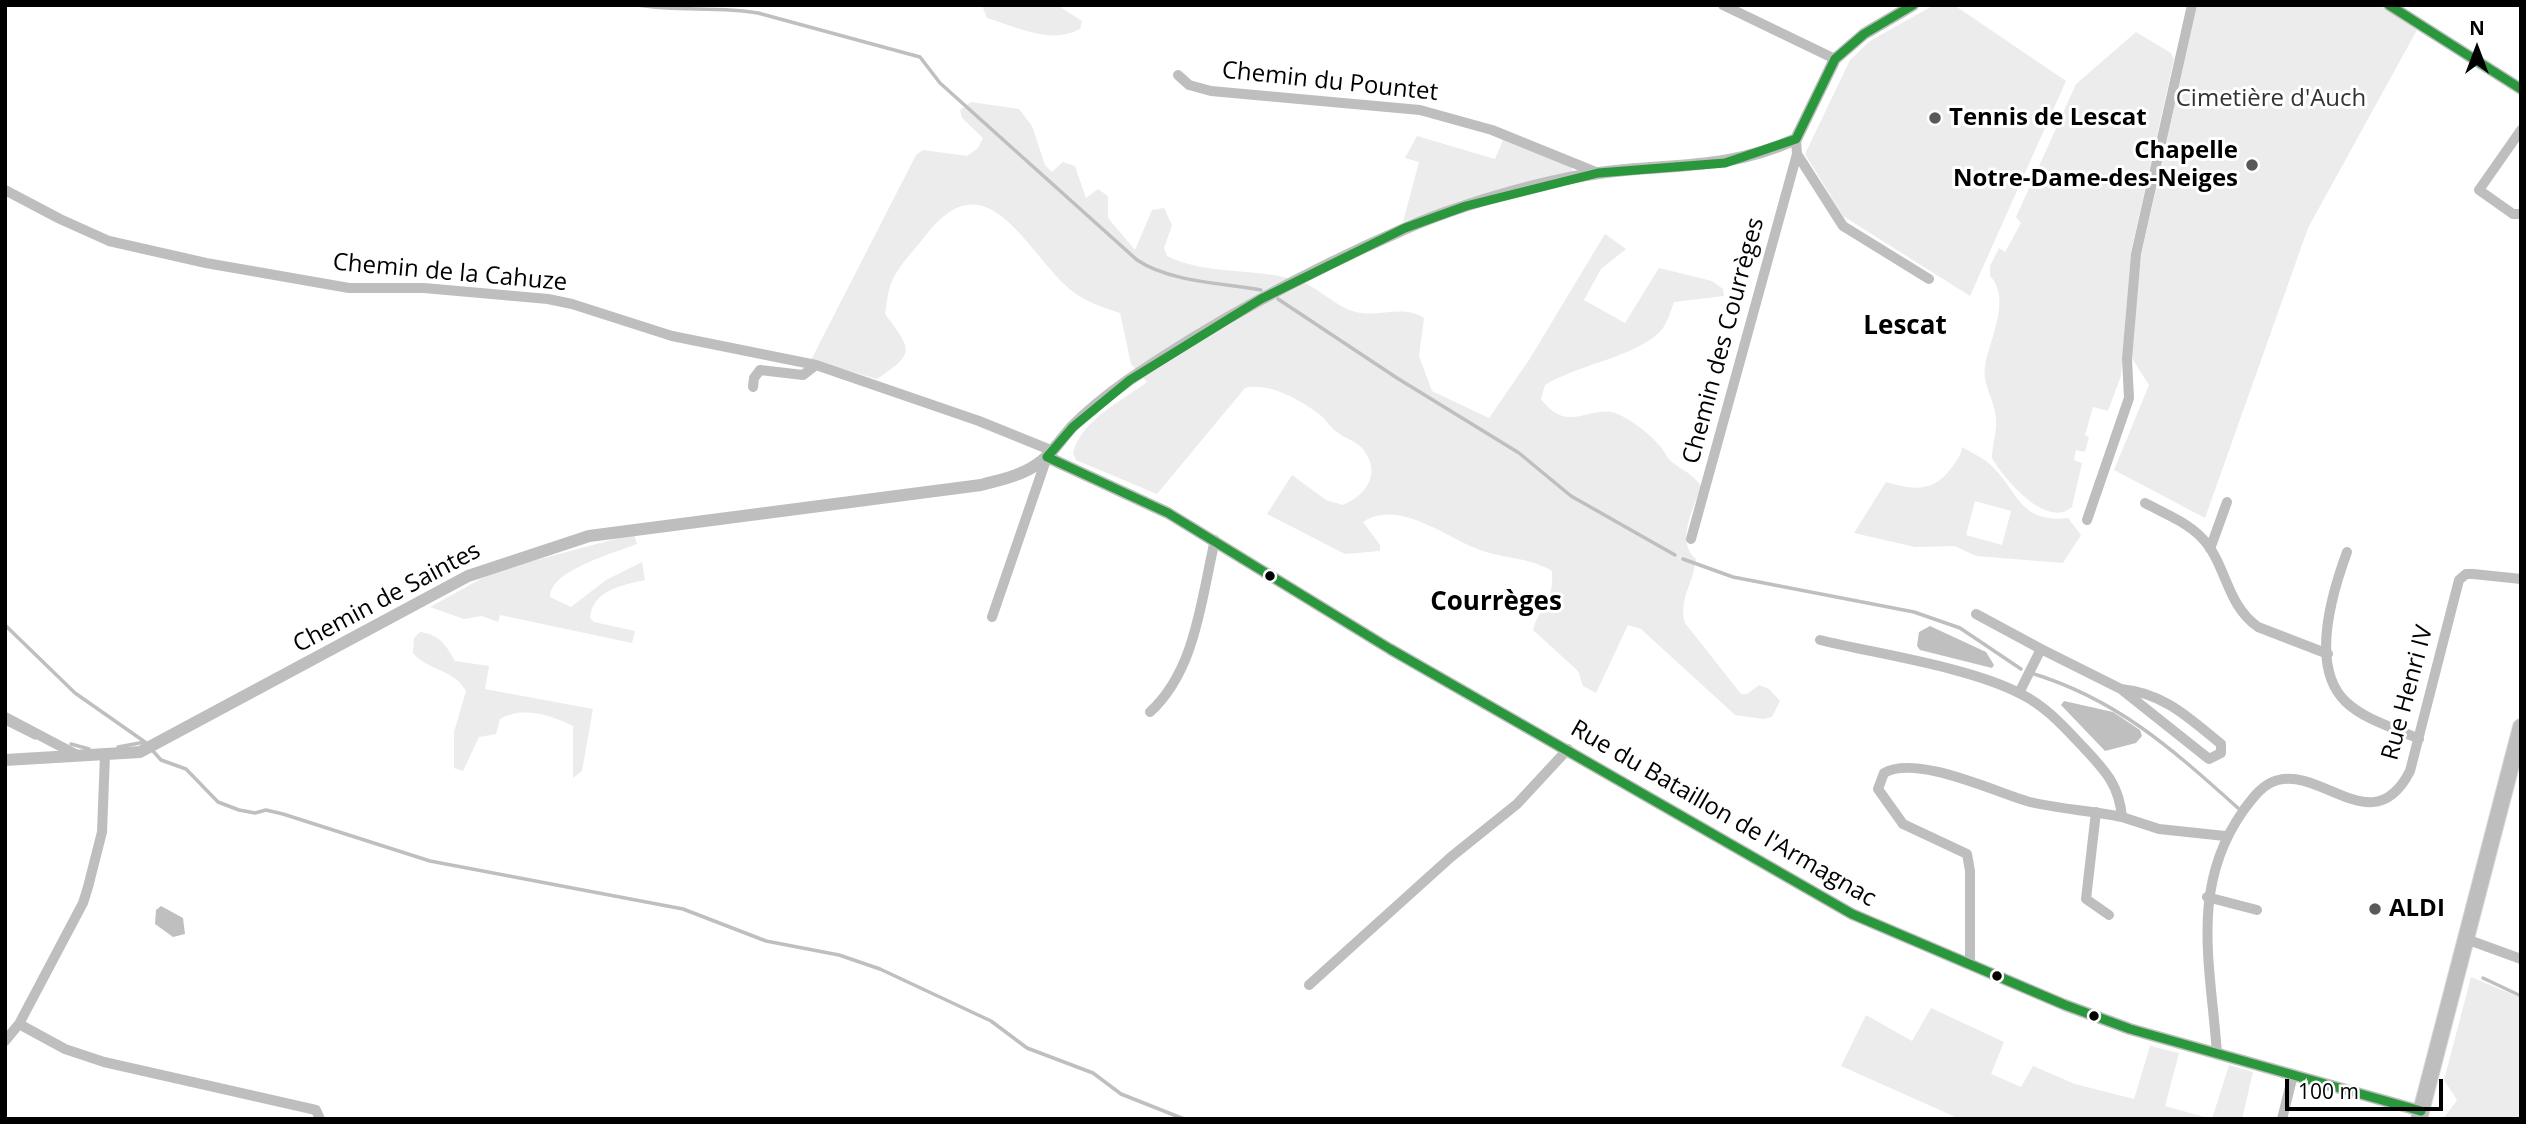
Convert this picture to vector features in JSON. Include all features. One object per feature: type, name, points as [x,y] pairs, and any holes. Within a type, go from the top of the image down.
[{"type":"main road","points":[[2420,1115],[2521,727]]},
{"type":"street","points":[[1723,5],[1835,60]]},
{"type":"street","points":[[1913,5],[1864,34],[1835,60],[1796,139],[1797,154],[1843,226],[1929,279]]},
{"type":"street","points":[[2087,520],[2129,398],[2127,359],[2136,254],[2192,5]]},
{"type":"street","points":[[2389,5],[2521,89]]},
{"type":"street","name":"Chemin du Pountet","points":[[1178,75],[1189,85],[1212,91],[1391,106],[1460,119],[1598,173]]},
{"type":"street","points":[[2521,130],[2479,190],[2513,214],[2521,214]]},
{"type":"street","points":[[992,617],[1050,454],[1082,418],[1130,380],[1261,299],[1338,258],[1466,206],[1598,173],[1725,163],[1796,139]]},
{"type":"street","name":"Chemin des Courrèges","points":[[1691,539],[1797,154]]},
{"type":"street","name":"Chemin de la Cahuze","points":[[5,190],[60,219],[110,240],[159,254],[349,288],[424,288],[548,299],[672,335],[816,365],[979,421],[1050,454]]},
{"type":"street","points":[[753,387],[754,378],[760,370],[803,375],[816,365]]},
{"type":"street","name":"Rue du Bataillon de l'Armagnac","points":[[1050,454],[1156,506],[1390,649],[1852,914],[2065,1005],[2130,1028],[2420,1115]]},
{"type":"street","name":"Chemin de Saintes","points":[[5,760],[140,752],[468,576],[500,563],[589,536],[981,485],[1033,468],[1050,454]]},
{"type":"street","points":[[2210,550],[2227,502]]},
{"type":"street","points":[[2145,503],[2185,525],[2202,538],[2232,600],[2249,621],[2328,654]]},
{"type":"street","points":[[1150,712],[1166,697],[1186,660],[1215,540]]},
{"type":"street","points":[[2347,552],[2329,612],[2330,674],[2345,701],[2358,712],[2419,739]]},
{"type":"street","name":"Rue Henri IV","points":[[2217,1054],[2207,897],[2225,836],[2255,794],[2279,779],[2294,779],[2357,800],[2376,801],[2392,795],[2403,785],[2410,771],[2459,580],[2466,574],[2521,579]]},
{"type":"street","points":[[1976,614],[2121,689],[2209,759],[2221,753],[2221,744],[2168,700],[2138,690],[2121,689]]},
{"type":"street","points":[[1820,640],[1948,671],[2020,693],[2055,718],[2099,764],[2120,794],[2122,817]]},
{"type":"street","points":[[2020,693],[2041,649]]},
{"type":"street","points":[[5,717],[80,756]]},
{"type":"street","points":[[1309,985],[1451,857],[1517,804],[1568,749]]},
{"type":"street","points":[[5,1041],[19,1024],[83,903],[102,832],[105,755]]},
{"type":"street","points":[[1970,964],[1970,871],[1967,854],[1903,824],[1878,789],[1884,773],[1900,768],[1954,775],[2034,803],[2122,817],[2159,830],[2225,836]]},
{"type":"street","points":[[2096,812],[2086,899],[2109,915]]},
{"type":"street","points":[[2207,897],[2256,910]]},
{"type":"street","points":[[2466,939],[2521,959]]},
{"type":"street","points":[[19,1024],[65,1049],[104,1062],[316,1110],[320,1119]]},
{"type":"street","points":[[2282,1119],[2293,1075]]},
{"type":"green space","points":[[982,5],[1057,5],[1082,21],[1080,29],[1045,35],[987,18]]},
{"type":"green space","name":"Tennis de Lescat","points":[[1934,5],[1954,5],[2066,81],[1970,296],[1843,216],[1805,154],[1850,60],[1870,41]]},
{"type":"green space","name":"Cimetière d'Auch","points":[[2379,5],[2417,30],[2308,228],[2205,518],[2114,470],[2149,385],[2131,357],[2141,256],[2197,6]]},
{"type":"green space","name":"Cimetière d'Auch","points":[[2136,32],[2171,53],[2174,59],[2131,252],[2121,376],[2108,411],[2093,407],[2085,435],[2089,437],[2085,452],[2076,450],[2074,460],[2082,463],[2072,507],[2062,512],[2050,512],[2027,499],[1992,458],[1996,419],[1987,386],[1985,366],[1997,320],[1999,296],[1990,276],[1990,266],[1999,248],[2005,252],[2021,223],[2016,217],[2076,84]]},
{"type":"green space","points":[[971,102],[1019,109],[1032,126],[1045,165],[1052,172],[1063,162],[1075,166],[1086,198],[1098,189],[1108,196],[1108,218],[1135,250],[1152,210],[1164,208],[1172,225],[1164,248],[1167,256],[1199,266],[1299,281],[1356,312],[1408,312],[1424,318],[1419,356],[1432,391],[1489,418],[1529,360],[1605,234],[1626,249],[1601,269],[1584,300],[1625,323],[1659,268],[1712,281],[1723,289],[1724,296],[1674,302],[1665,325],[1653,337],[1625,353],[1574,371],[1545,385],[1541,399],[1560,415],[1569,417],[1605,412],[1626,418],[1650,436],[1670,460],[1701,486],[1688,524],[1687,544],[1696,559],[1683,607],[1685,623],[1741,694],[1747,694],[1759,685],[1769,689],[1780,701],[1772,717],[1763,719],[1735,715],[1641,629],[1628,625],[1596,693],[1583,686],[1578,671],[1533,630],[1551,591],[1552,571],[1543,566],[1480,550],[1423,523],[1392,515],[1377,516],[1363,522],[1380,545],[1380,551],[1345,554],[1267,514],[1292,475],[1326,500],[1343,505],[1360,495],[1370,481],[1371,473],[1371,464],[1361,447],[1338,433],[1319,414],[1294,398],[1274,390],[1245,388],[1157,494],[1076,460],[1073,453],[1077,441],[1093,421],[1147,382],[1131,364],[1120,313],[1090,302],[1070,290],[1017,230],[984,206],[966,205],[947,214],[926,235],[894,277],[885,314],[905,344],[904,356],[898,363],[877,379],[811,360],[916,155],[923,150],[967,156],[978,148],[983,138],[962,118],[960,110]]},
{"type":"green space","points":[[1417,136],[1495,159],[1503,140],[1570,166],[1574,172],[1462,200],[1403,222],[1419,162],[1405,158]]},
{"type":"green space","points":[[1962,447],[1997,471],[2028,509],[2051,518],[2068,518],[2081,535],[2063,563],[1976,556],[1955,546],[1915,547],[1854,533],[1886,482],[1914,488],[1930,485],[1945,475],[1957,460]],"holes":[[[1975,501],[2011,511],[2002,545],[1966,535]]]},
{"type":"green space","points":[[634,534],[637,544],[572,571],[553,587],[550,597],[571,607],[606,580],[642,562],[645,580],[618,587],[602,595],[596,601],[590,618],[594,622],[635,631],[632,643],[500,615],[498,622],[482,616],[464,619],[430,607],[495,571]]},
{"type":"green space","points":[[420,632],[441,641],[455,661],[489,666],[485,689],[593,709],[582,771],[573,778],[573,726],[555,718],[527,713],[500,719],[496,734],[479,737],[463,771],[454,768],[454,732],[466,691],[455,678],[413,653],[414,638]]},
{"type":"green space","points":[[2471,977],[2521,998],[2521,1119],[2443,1119],[2457,1100],[2444,1080]]},
{"type":"green space","points":[[1931,1008],[2004,1042],[1991,1074],[2021,1087],[2033,1066],[2075,1084],[2134,1099],[2150,1046],[2179,1053],[2165,1106],[2212,1119],[1960,1119],[1841,1066],[1866,1015],[1912,1041]]},
{"type":"green space","points":[[2229,1065],[2253,1072],[2242,1119],[2212,1119]]},
{"type":"shaded area","points":[[1930,626],[1986,652],[1994,665],[1992,668],[1920,650],[1917,646],[1919,632]]},
{"type":"shaded area","points":[[2064,701],[2113,712],[2140,730],[2142,736],[2136,743],[2105,751],[2061,705]]},
{"type":"shaded area","points":[[161,906],[183,918],[185,934],[173,937],[155,924],[156,910]]},
{"type":"waterway","points":[[638,5],[758,13],[920,57],[940,83],[1137,260],[1180,277],[1261,290]]},
{"type":"waterway","points":[[1278,299],[1397,378],[1519,453],[1571,496],[1675,555]]},
{"type":"waterway","points":[[1683,559],[1733,577],[1914,612],[1960,628],[2021,669]]},
{"type":"waterway","points":[[5,625],[75,693],[145,742],[161,760],[186,769],[218,802],[255,813],[266,810],[283,814],[430,861],[683,909],[766,941],[839,955],[880,969],[991,1021],[1027,1048],[1093,1073],[1121,1094],[1184,1119]]},
{"type":"waterway","points":[[2031,673],[2090,697],[2142,728],[2238,808]]},
{"type":"waterway","points":[[5,723],[35,738]]},
{"type":"waterway","points":[[118,747],[145,742]]},
{"type":"waterway","points":[[71,744],[89,749]]},
{"type":"waterway","points":[[2483,978],[2521,996]]},
{"type":"transit line","points":[[1047,457],[1073,427],[1130,380],[1261,299],[1405,228],[1466,206],[1598,173],[1725,163],[1796,139],[1835,59],[1864,34],[1913,5]]},
{"type":"transit line","points":[[2389,5],[2521,89]]},
{"type":"transit line","points":[[1047,457],[1168,513],[1390,649],[1852,914],[2065,1005],[2130,1029],[2421,1111]]},
{"type":"place","name":"Tennis de Lescat","points":[[1935,118]]},
{"type":"place","name":"Chapelle Notre-Dame-des-Neiges","points":[[2252,165]]},
{"type":"place","name":"ALDI","points":[[2375,909]]},
{"type":"district","name":"Lescat","points":[[1905,327]]},
{"type":"district","name":"Courrèges","points":[[1496,603]]}]
